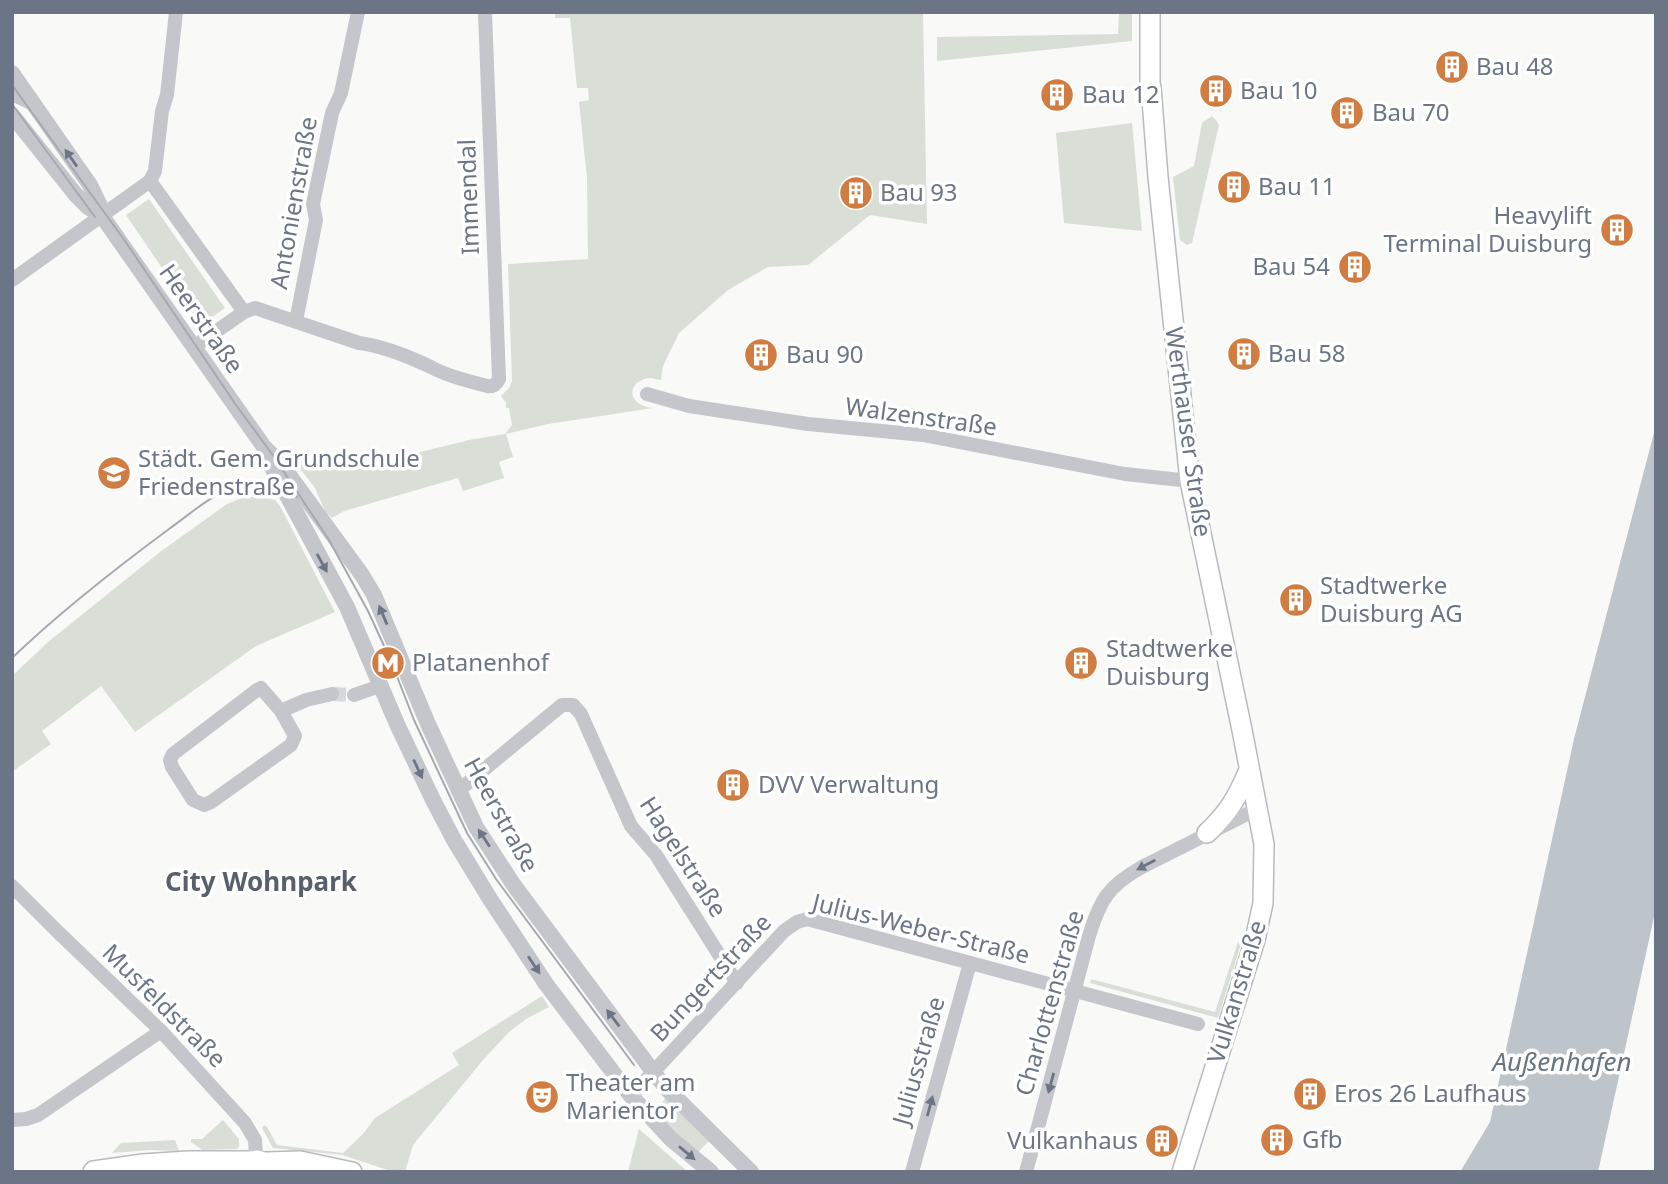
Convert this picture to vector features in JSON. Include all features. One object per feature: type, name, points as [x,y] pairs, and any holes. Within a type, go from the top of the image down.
[{"type":"highway","points":[[257,1167],[290,1172]]},
{"type":"main road","name":"Werthauser Straße","points":[[1150,12],[1151,91],[1158,177],[1190,481],[1257,809]]},
{"type":"main road","points":[[1207,834],[1226,815],[1239,793],[1248,769]]},
{"type":"main road","name":"Vulkanstraße","points":[[1182,1172],[1255,940],[1263,903],[1264,844],[1257,809]]},
{"type":"main road","points":[[94,1172],[188,1162],[257,1167],[300,1161],[352,1172]]},
{"type":"street","points":[[12,280],[149,181],[155,171],[176,12]]},
{"type":"street","name":"Antonienstraße","points":[[296,321],[316,220],[313,204],[332,113],[341,93],[358,12]]},
{"type":"street","name":"Immendal","points":[[296,321],[359,343],[372,344],[425,363],[433,369],[486,386],[492,387],[499,379],[485,12]]},
{"type":"street","name":"Heerstraße","points":[[12,73],[90,185],[102,216]]},
{"type":"street","name":"Heerstraße","points":[[12,94],[33,104]]},
{"type":"street","name":"Heerstraße","points":[[12,115],[76,195],[102,216],[264,447],[281,464],[362,575],[374,595],[458,791],[476,827],[513,884],[668,1090],[751,1172]]},
{"type":"street","points":[[149,181],[244,312]]},
{"type":"street","points":[[194,347],[244,312],[255,308],[296,321]]},
{"type":"street","name":"Walzenstraße","points":[[647,394],[690,406],[808,424],[923,435],[1125,474],[1190,481]]},
{"type":"street","name":"Heerstraße","points":[[264,447],[267,458],[346,607],[433,800],[482,887],[546,984],[631,1096],[671,1139],[711,1172]]},
{"type":"street","points":[[354,695],[380,686]]},
{"type":"street","points":[[261,688],[281,711],[295,736],[291,745],[211,802],[204,805],[193,800],[172,767],[170,760],[173,754],[261,688]]},
{"type":"street","points":[[281,711],[306,700],[332,694]]},
{"type":"street","name":"Hagelstraße","points":[[458,791],[562,705],[573,705],[581,713],[631,826],[656,855],[737,983]]},
{"type":"street","name":"Charlottenstraße","points":[[1026,1172],[1096,914],[1108,892],[1125,877],[1257,809]]},
{"type":"street","name":"Musfeldstraße","points":[[12,886],[161,1031],[245,1123],[255,1140],[257,1167]]},
{"type":"street","name":"Julius-Weber-Straße","points":[[797,922],[807,919],[1198,1024]]},
{"type":"street","name":"Bungertstraße","points":[[631,1096],[784,931],[797,922]]},
{"type":"street","name":"Juliusstraße","points":[[912,1172],[970,962]]},
{"type":"street","points":[[12,1120],[38,1115],[161,1031]]},
{"type":"shaded area","points":[[555,12],[923,12],[927,224],[870,215],[808,265],[768,267],[728,290],[679,333],[663,366],[661,380],[642,380],[633,388],[632,393],[637,402],[653,408],[548,424],[506,434],[513,457],[499,462],[504,478],[463,491],[458,478],[344,511],[332,518],[325,511],[315,488],[292,458],[311,458],[348,470],[469,440],[505,434],[512,425],[509,408],[506,408],[501,396],[512,381],[508,264],[588,259],[587,178],[579,102],[589,100],[588,88],[577,88],[570,18],[555,18]]},
{"type":"shaded area","points":[[1119,12],[1132,12],[1132,41],[937,61],[937,37],[1118,34]]},
{"type":"shaded area","points":[[1212,116],[1219,125],[1192,243],[1187,245],[1180,240],[1173,177],[1194,166],[1202,123]]},
{"type":"shaded area","points":[[1132,123],[1142,231],[1064,223],[1056,133]]},
{"type":"shaded area","points":[[149,199],[225,308],[201,325],[126,215]]},
{"type":"shaded area","points":[[258,496],[275,500],[280,506],[335,612],[256,646],[135,732],[101,686],[42,731],[51,744],[12,772],[12,676],[48,642],[160,552],[227,504],[244,497]]},
{"type":"shaded area","points":[[1238,942],[1241,944],[1218,1018],[1090,983],[1091,979],[1215,1012]]},
{"type":"shaded area","points":[[542,996],[549,1007],[509,1032],[483,1060],[413,1145],[405,1172],[394,1172],[342,1155],[273,1148],[262,1128],[264,1125],[267,1127],[277,1145],[343,1153],[375,1118],[459,1065],[452,1053]]},
{"type":"shaded area","points":[[667,1097],[710,1140],[696,1154],[652,1112]]},
{"type":"shaded area","points":[[223,1120],[239,1139],[239,1147],[202,1150],[191,1142],[191,1139],[202,1139]]},
{"type":"shaded area","points":[[639,1129],[681,1166],[688,1172],[628,1172]]},
{"type":"shaded area","points":[[175,1140],[179,1151],[112,1153],[121,1143]]},
{"type":"water","name":"Außenhafen","points":[[1656,425],[1656,908],[1598,1172],[1460,1172],[1490,1122],[1574,739]]},
{"type":"tunnel","points":[[332,694],[354,695]]},
{"type":"tram line","points":[[12,85],[125,241],[329,540],[368,611],[414,720],[467,833],[496,879],[634,1065]]},
{"type":"tram line","points":[[12,104],[95,217]]},
{"type":"tram line","points":[[12,658],[109,575],[219,494],[245,484],[261,482],[276,485],[297,497]]},
{"type":"place","name":"Bau 48","points":[[1452,67]]},
{"type":"place","name":"Bau 10","points":[[1216,91]]},
{"type":"place","name":"Bau 12","points":[[1057,95]]},
{"type":"place","name":"Bau 70","points":[[1347,113]]},
{"type":"place","name":"Bau 11","points":[[1234,187]]},
{"type":"place","name":"Bau 93","points":[[856,193]]},
{"type":"place","name":"Heavylift Terminal Duisburg","points":[[1617,230]]},
{"type":"place","name":"Bau 54","points":[[1355,267]]},
{"type":"place","name":"Bau 58","points":[[1244,354]]},
{"type":"place","name":"Bau 90","points":[[761,355]]},
{"type":"place","name":"Städt. Gem. Grundschule Friedenstraße","points":[[114,473]]},
{"type":"place","name":"Stadtwerke Duisburg AG","points":[[1296,600]]},
{"type":"place","name":"Platanenhof","points":[[388,663]]},
{"type":"place","name":"Stadtwerke Duisburg","points":[[1081,663]]},
{"type":"place","name":"DVV Verwaltung","points":[[733,785]]},
{"type":"place","name":"Eros 26 Laufhaus","points":[[1310,1094]]},
{"type":"place","name":"Theater am Marientor","points":[[542,1097]]},
{"type":"place","name":"Gfb","points":[[1277,1140]]},
{"type":"place","name":"Vulkanhaus","points":[[1162,1141]]},
{"type":"district","name":"City Wohnpark","points":[[261,882]]}]
